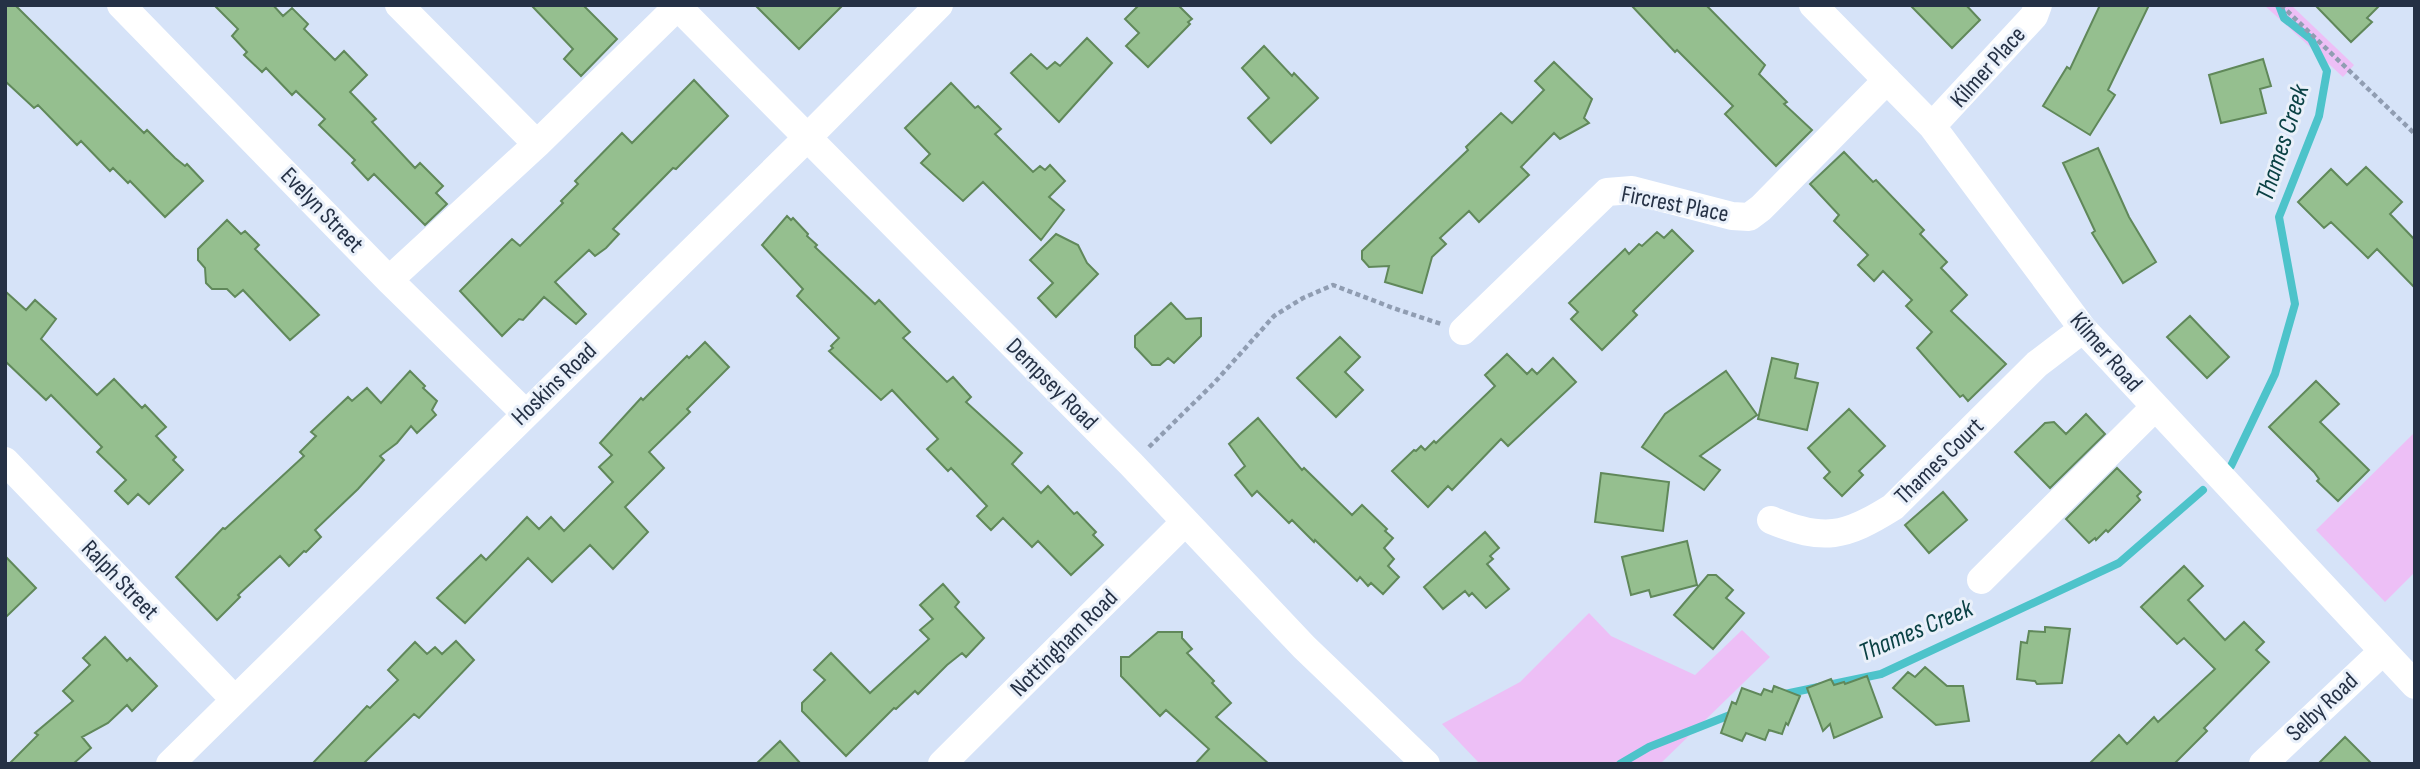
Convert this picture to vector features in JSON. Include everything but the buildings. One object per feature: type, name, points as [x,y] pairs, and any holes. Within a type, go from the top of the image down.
[{"type":"street","name":"Evelyn Street","points":[[121,5],[389,279],[525,413]]},
{"type":"street","points":[[399,5],[537,144]]},
{"type":"street","name":"Hoskins Road","points":[[170,764],[939,5]]},
{"type":"street","name":"Kilmer Road","points":[[1813,5],[1932,126],[2083,329],[2415,685]]},
{"type":"street","name":"Kilmer Place","points":[[1932,126],[2034,16],[2038,5]]},
{"type":"street","points":[[389,279],[537,144],[676,6]]},
{"type":"street","name":"Dempsey Road","points":[[676,6],[1131,464],[1304,647],[1426,764]]},
{"type":"street","name":"Fircrest Place","points":[[1463,331],[1607,192],[1632,190],[1732,216],[1749,217],[1762,208],[1887,80]]},
{"type":"street","name":"Thames Court","points":[[1771,520],[1800,532],[1821,535],[1850,530],[1893,507],[2037,364],[2083,329]]},
{"type":"street","points":[[1981,580],[2154,407]]},
{"type":"street","name":"Ralph Street","points":[[5,460],[235,700]]},
{"type":"street","name":"Nottingham Road","points":[[942,764],[1185,522]]},
{"type":"street","name":"Selby Road","points":[[2263,764],[2382,652]]},
{"type":"path","points":[[2281,5],[2415,134]]},
{"type":"path","points":[[1131,464],[1215,382],[1274,316],[1303,298],[1333,285],[1463,331]]},
{"type":"shaded area","points":[[2264,5],[2291,5],[2354,65],[2343,77]]},
{"type":"shaded area","points":[[2415,432],[2415,572],[2385,602],[2316,530]]},
{"type":"shaded area","points":[[1589,613],[1611,636],[1695,675],[1742,630],[1770,657],[1660,764],[1480,764],[1442,724],[1520,682]]},
{"type":"waterway","name":"Thames Creek","points":[[2231,466],[2275,374],[2295,304],[2279,217],[2319,116],[2327,71],[2311,39],[2284,18],[2279,5]]},
{"type":"waterway","name":"Thames Creek","points":[[1780,695],[1881,674],[2119,563],[2203,490]]},
{"type":"waterway","name":"Thames Creek","points":[[1620,764],[1649,747],[1735,713]]}]
